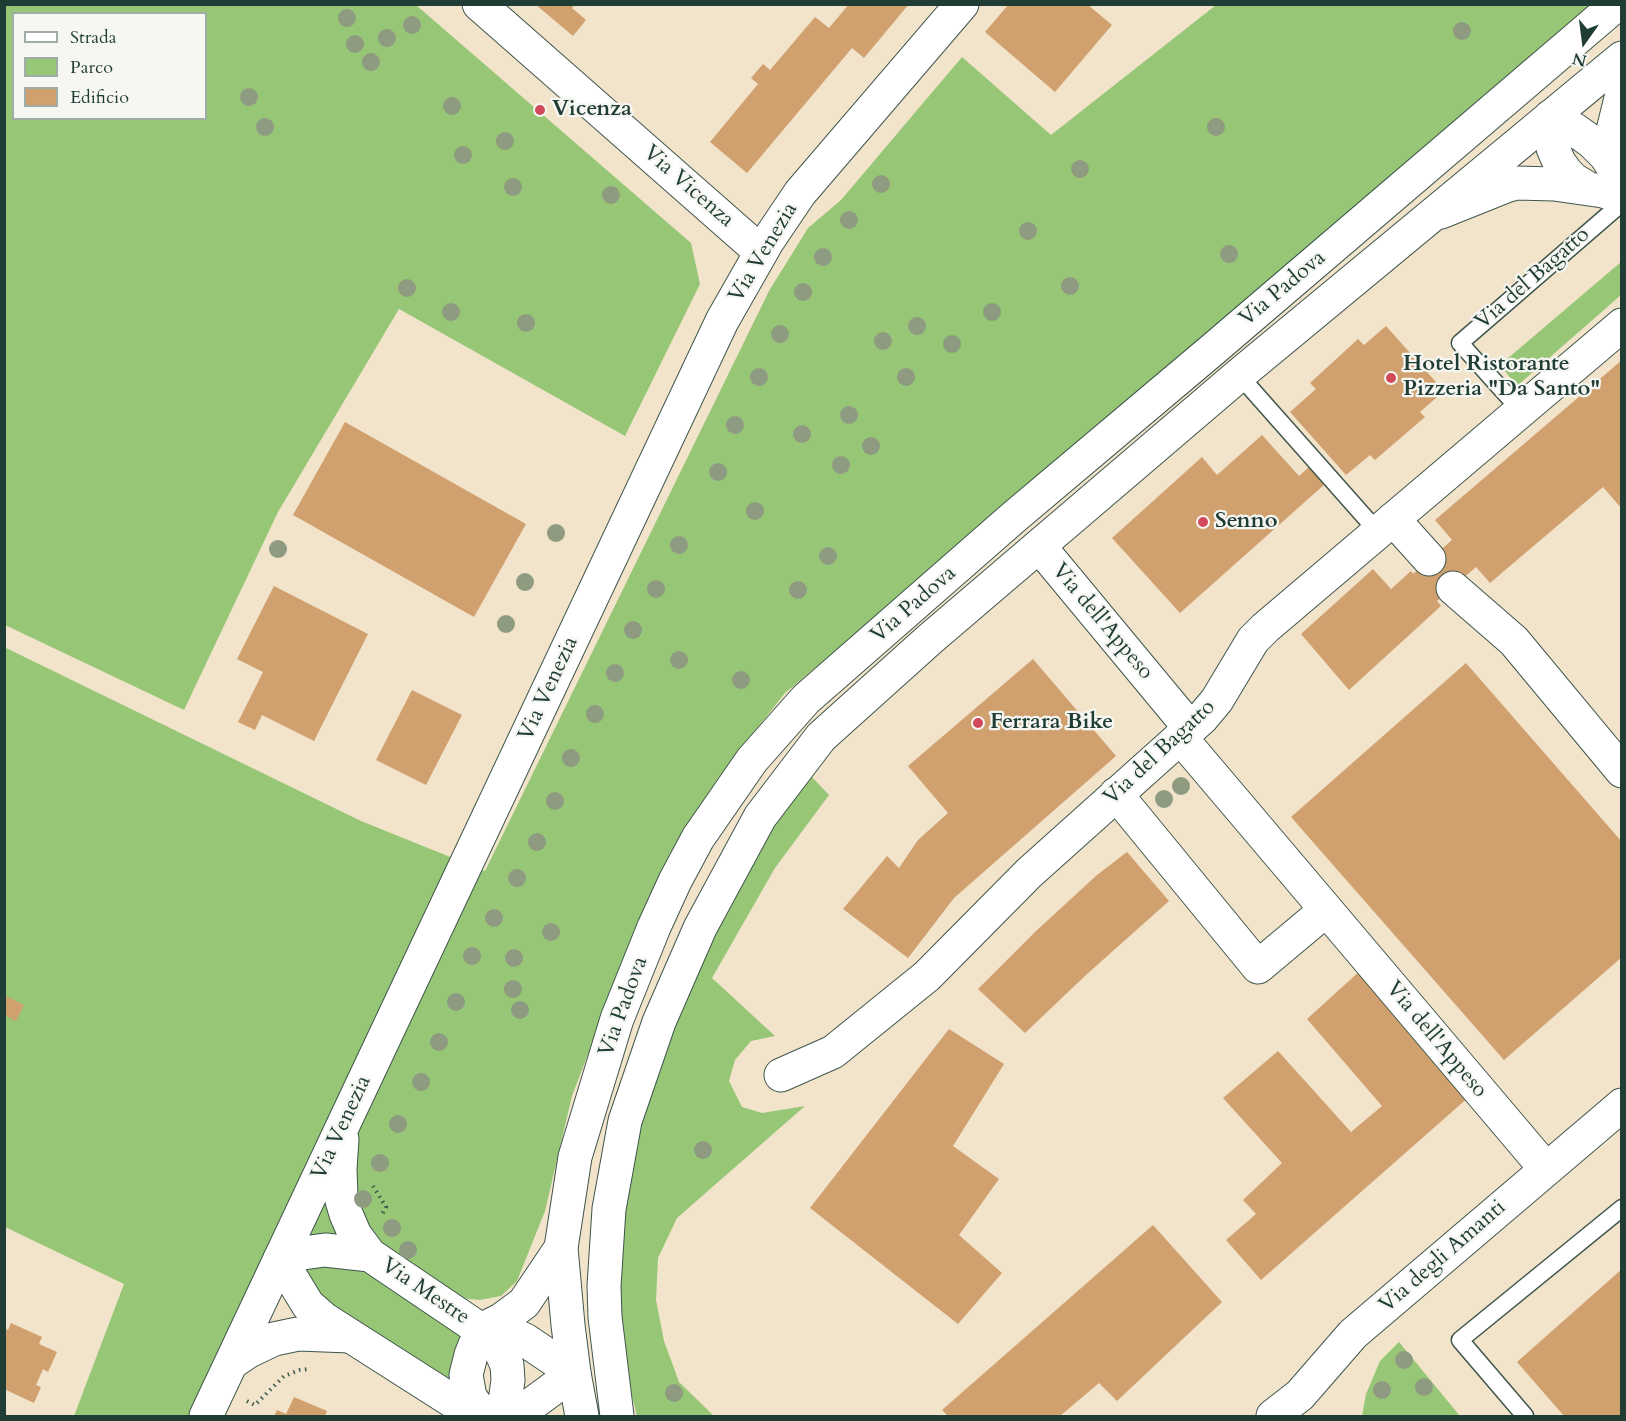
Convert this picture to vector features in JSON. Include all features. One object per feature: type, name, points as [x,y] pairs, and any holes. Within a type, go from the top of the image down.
[{"type":"street","name":"Via Venezia","points":[[206,1416],[722,321],[761,252],[800,193],[962,4]]},
{"type":"street","name":"Via Padova","points":[[582,1416],[568,1325],[561,1248],[575,1157],[617,1019],[654,927],[698,838],[752,760],[794,712],[815,692],[1014,517],[1617,4]]},
{"type":"street","name":"Via Vicenza","points":[[493,9],[761,252]]},
{"type":"street","name":"Via Padova","points":[[617,1416],[605,1317],[604,1286],[609,1209],[626,1121],[659,1022],[700,928],[760,817],[821,737],[930,639],[1239,375],[1622,58]]},
{"type":"street","points":[[1522,85],[1550,117],[1553,148],[1566,172],[1575,180],[1612,186]]},
{"type":"street","points":[[1612,186],[1611,139],[1622,94]]},
{"type":"street","points":[[1431,216],[1516,183],[1612,186]]},
{"type":"street","name":"Via del Bagatto","points":[[781,1075],[833,1052],[927,976],[1029,873],[1202,718],[1217,700],[1248,648],[1264,628],[1622,325]]},
{"type":"street","name":"Via dell'Appeso","points":[[1014,517],[1326,910],[1546,1169]]},
{"type":"street","points":[[1385,525],[1429,559]]},
{"type":"street","points":[[1453,588],[1514,641],[1622,771]]},
{"type":"street","points":[[794,712],[821,737]]},
{"type":"street","points":[[1116,794],[1258,967],[1326,910]]},
{"type":"street","name":"Via degli Amanti","points":[[1273,1416],[1309,1406],[1353,1334],[1622,1106]]},
{"type":"street","name":"Via Mestre","points":[[343,1126],[341,1197],[355,1235],[370,1255],[481,1330],[501,1352],[507,1365],[508,1380],[505,1402],[497,1416]]},
{"type":"street","name":"Via Mestre","points":[[484,1416],[470,1397],[466,1375],[481,1330],[501,1320],[524,1303],[561,1248]]},
{"type":"street","name":"Via Mestre","points":[[280,1259],[325,1250],[370,1255]]},
{"type":"street","points":[[280,1259],[308,1305],[324,1319],[476,1416]]},
{"type":"street","name":"Via Mestre","points":[[481,1330],[510,1333],[525,1340],[574,1373]]},
{"type":"street","points":[[225,1375],[249,1351],[274,1339],[298,1334],[350,1336]]},
{"type":"street","points":[[512,1416],[521,1412],[574,1373],[612,1369]]},
{"type":"lane","name":"Via del Bagatto","points":[[1521,411],[1460,343],[1622,203]]},
{"type":"lane","points":[[1239,375],[1274,417],[1385,525]]},
{"type":"lane","points":[[1525,1416],[1460,1340],[1622,1208]]},
{"type":"path","points":[[225,1375],[255,1405],[284,1376],[311,1369]]},
{"type":"green space","points":[[4,5],[416,5],[691,243],[700,284],[625,436],[399,309],[278,512],[184,710],[5,625]]},
{"type":"green space","points":[[1216,5],[1595,5],[785,693],[718,778],[669,855],[642,912],[572,1096],[545,1211],[517,1281],[501,1296],[480,1300],[458,1298],[431,1286],[359,1225],[353,1153],[359,1127],[196,1416],[74,1416],[124,1284],[5,1227],[4,647],[361,821],[485,871],[769,291],[808,228],[841,200],[962,57],[1051,135]]},
{"type":"green space","points":[[1621,262],[1621,295],[1517,386],[1500,365]]},
{"type":"green space","points":[[810,775],[829,795],[775,868],[712,978],[775,1036],[751,1041],[735,1060],[729,1081],[742,1107],[762,1113],[805,1106],[677,1218],[658,1258],[656,1300],[664,1341],[679,1382],[714,1416],[637,1416],[629,1384],[619,1288],[623,1196],[644,1102],[682,997],[769,827]]},
{"type":"green space","points":[[333,1185],[355,1245],[303,1244]]},
{"type":"green space","points":[[294,1264],[369,1269],[468,1337],[456,1395],[322,1306]]},
{"type":"green space","points":[[1399,1342],[1460,1416],[1362,1416],[1366,1394],[1380,1361]]},
{"type":"building","points":[[535,4],[575,4],[572,8],[586,20],[573,36]]},
{"type":"building","points":[[849,4],[909,4],[864,58],[852,48],[747,173],[710,142],[758,84],[751,78],[763,64],[770,70],[815,17],[829,28]]},
{"type":"building","points":[[1009,4],[1087,4],[1112,25],[1055,92],[985,32]]},
{"type":"building","points":[[1386,326],[1444,391],[1420,412],[1425,417],[1375,460],[1370,455],[1346,475],[1290,412],[1316,389],[1310,383],[1358,339],[1364,345]]},
{"type":"building","points":[[1622,360],[1622,509],[1603,487],[1490,583],[1476,567],[1437,601],[1441,606],[1349,690],[1301,634],[1373,569],[1391,589],[1411,571],[1413,574],[1452,540],[1435,520]]},
{"type":"building","points":[[345,422],[526,524],[474,617],[293,515]]},
{"type":"building","points":[[1262,435],[1299,476],[1309,467],[1325,484],[1180,613],[1112,538],[1202,457],[1217,475]]},
{"type":"building","points":[[274,586],[368,634],[314,741],[262,715],[255,730],[238,722],[263,672],[237,659]]},
{"type":"building","points":[[1033,659],[1116,756],[954,898],[908,958],[843,909],[887,856],[899,868],[918,840],[948,813],[908,766]]},
{"type":"building","points":[[1466,663],[1622,842],[1622,957],[1504,1060],[1291,817]]},
{"type":"building","points":[[412,690],[462,715],[426,785],[376,760]]},
{"type":"building","points":[[1127,852],[1169,901],[1025,1033],[978,989],[1035,932],[1097,875]]},
{"type":"building","points":[[1361,970],[1470,1096],[1261,1280],[1226,1240],[1256,1214],[1243,1200],[1282,1163],[1223,1098],[1278,1051],[1351,1132],[1382,1106],[1307,1019]]},
{"type":"building","points":[[4,995],[24,1005],[16,1021],[4,1015]]},
{"type":"building","points":[[949,1029],[1004,1064],[953,1146],[999,1179],[959,1235],[1002,1273],[958,1324],[810,1208]]},
{"type":"building","points":[[1153,1225],[1222,1302],[1117,1401],[1099,1383],[1060,1416],[948,1416],[942,1410]]},
{"type":"building","points":[[1622,1269],[1622,1416],[1564,1416],[1517,1362]]},
{"type":"building","points":[[11,1323],[42,1337],[39,1344],[57,1352],[48,1372],[43,1369],[36,1385],[41,1387],[34,1403],[4,1389],[4,1328],[8,1330]]},
{"type":"building","points":[[294,1397],[327,1411],[325,1416],[274,1416],[277,1410],[286,1414]]},
{"type":"place","name":"Vicenza","points":[[540,110]]},
{"type":"place","name":"Hotel Ristorante Pizzeria \"Da Santo\"","points":[[1391,378]]},
{"type":"place","name":"Senno","points":[[1203,522]]},
{"type":"place","name":"Ferrara Bike","points":[[978,723]]}]
